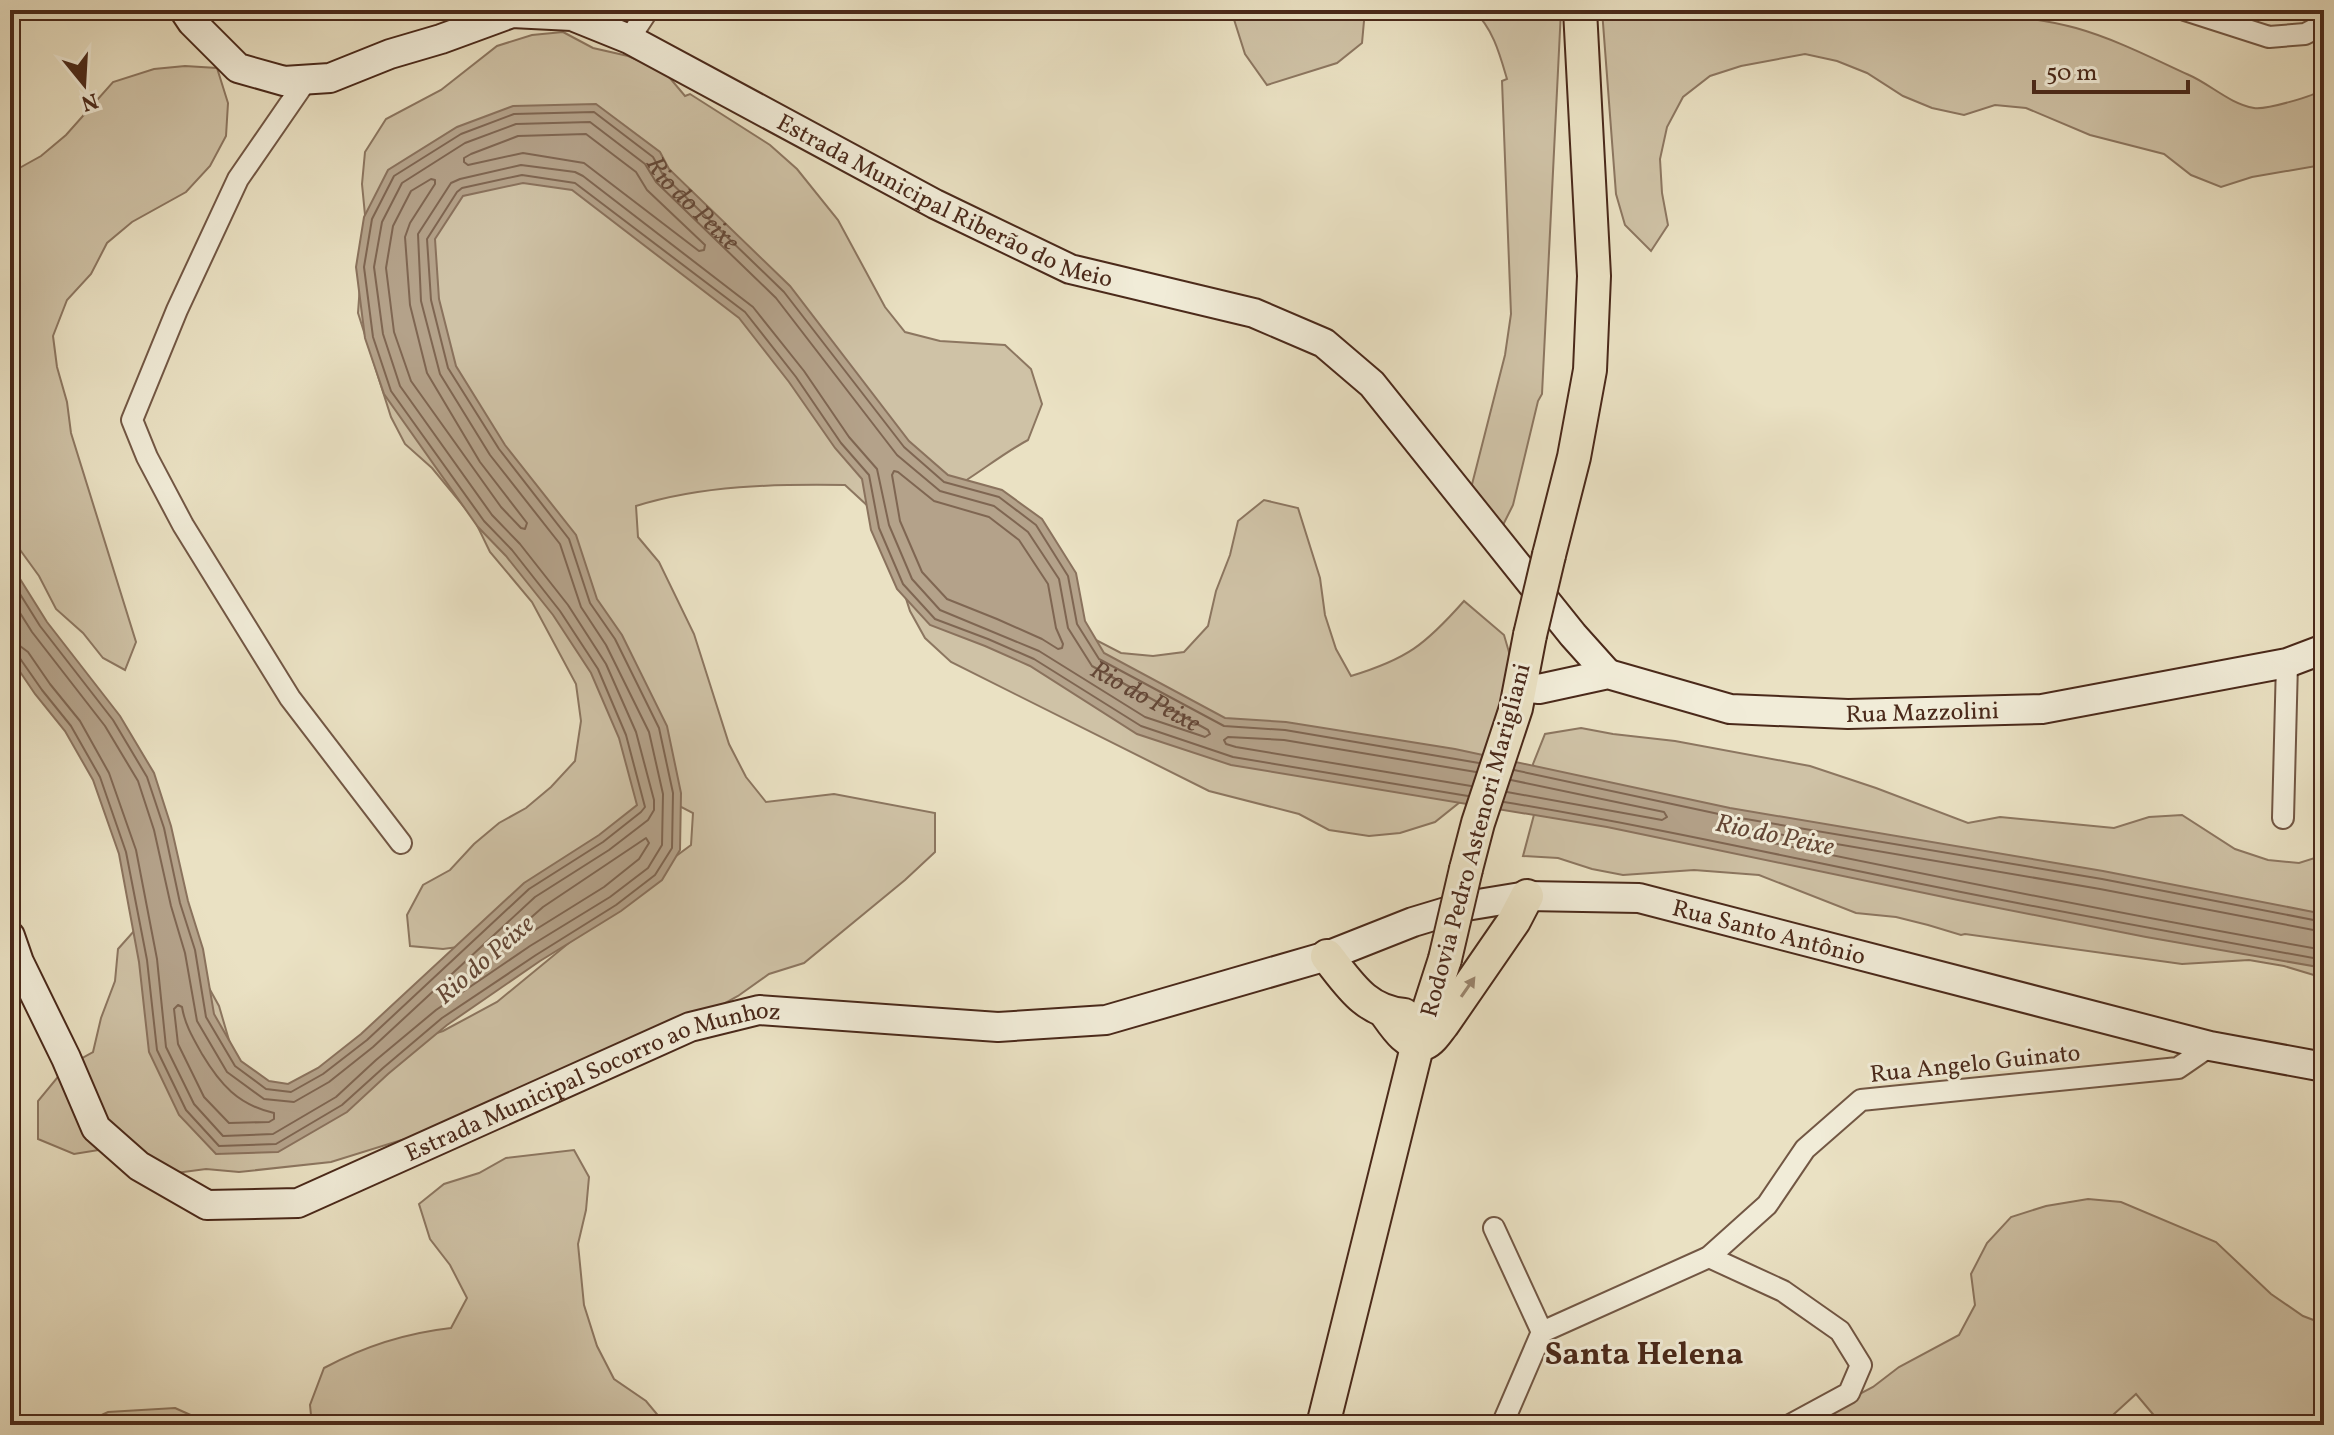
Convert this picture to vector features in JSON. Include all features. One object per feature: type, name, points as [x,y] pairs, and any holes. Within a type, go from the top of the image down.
[{"type":"main road","name":"Rodovia Pedro Astenori Marigliani","points":[[1323,1425],[1422,1030],[1445,959],[1478,823],[1519,698],[1530,635],[1574,457],[1590,370],[1594,276],[1580,10]]},
{"type":"main road","points":[[1327,956],[1356,993],[1422,1030],[1424,1043],[1443,1024],[1514,921],[1527,896]]},
{"type":"street","points":[[629,39],[648,10]]},
{"type":"street","points":[[2185,10],[2269,37],[2305,34],[2324,24]]},
{"type":"street","name":"Estrada Municipal Riberão do Meio","points":[[192,14],[238,68],[284,81],[330,78],[390,54],[512,13],[572,16],[629,39],[935,204],[1070,269],[1254,313],[1324,343],[1372,384],[1573,635],[1608,674]]},
{"type":"street","points":[[307,79],[238,179],[177,310],[132,420],[147,457],[183,525],[290,698],[401,843]]},
{"type":"street","name":"Rua Mazzolini","points":[[1519,698],[1539,689],[1608,674],[1730,709],[1848,714],[2042,709],[2287,663],[2324,649]]},
{"type":"street","points":[[2283,818],[2287,663]]},
{"type":"street","name":"Rua Santo Antônio","points":[[1327,956],[1413,922],[1466,906],[1527,896],[1639,898],[2210,1046],[2324,1067]]},
{"type":"street","name":"Estrada Municipal Socorro ao Munhoz","points":[[13,954],[66,1058],[96,1128],[139,1166],[207,1205],[298,1203],[690,1027],[759,1010],[998,1027],[1106,1020],[1327,956]]},
{"type":"street","name":"Rua Angelo Guinato","points":[[1542,1332],[1709,1257],[1767,1205],[1805,1149],[1861,1100],[2178,1068],[2210,1046]]},
{"type":"street","points":[[1494,1228],[1542,1332],[1502,1425]]},
{"type":"street","points":[[1709,1257],[1783,1291],[1840,1331],[1861,1365],[1849,1393],[1790,1425]]},
{"type":"shaded area","points":[[1231,10],[1365,10],[1362,43],[1337,63],[1267,85],[1245,54]]},
{"type":"shaded area","points":[[1473,10],[1561,10],[1542,394],[1513,505],[1498,535],[1468,500],[1505,355],[1511,314],[1502,81],[1507,79],[1491,33]]},
{"type":"shaded area","points":[[1602,10],[1976,10],[1979,13],[2064,25],[2133,49],[2245,106],[2269,107],[2324,89],[2324,169],[2316,166],[2252,177],[2221,187],[2191,175],[2164,154],[2090,135],[2026,108],[1995,105],[1964,115],[1932,108],[1903,96],[1867,73],[1837,61],[1805,54],[1741,66],[1710,76],[1683,97],[1667,127],[1660,159],[1668,225],[1651,251],[1625,225],[1616,194]]},
{"type":"shaded area","points":[[563,32],[593,48],[628,56],[664,71],[685,96],[690,94],[770,145],[797,169],[838,220],[885,307],[905,332],[940,341],[1005,345],[1031,369],[1042,404],[1028,440],[949,491],[1090,637],[1121,653],[1153,656],[1184,652],[1208,626],[1238,521],[1264,500],[1298,508],[1320,578],[1325,615],[1336,649],[1351,676],[1414,649],[1464,601],[1504,635],[1516,676],[1508,710],[1460,802],[1435,822],[1400,833],[1369,836],[1329,830],[1299,814],[1209,791],[951,662],[925,638],[910,611],[886,536],[871,509],[845,485],[713,490],[636,506],[638,537],[659,562],[694,634],[729,744],[746,777],[766,802],[834,794],[935,813],[935,852],[804,963],[769,974],[738,996],[575,1086],[331,1162],[239,1172],[206,1169],[176,1173],[111,1148],[74,1154],[38,1139],[38,1101],[66,1067],[93,1052],[101,1018],[115,981],[118,949],[142,922],[174,925],[219,1006],[231,1047],[261,1101],[443,1031],[497,1002],[691,845],[693,813],[662,797],[473,945],[443,949],[410,946],[407,915],[423,885],[450,870],[499,823],[526,808],[551,787],[575,761],[581,721],[576,684],[532,602],[490,552],[474,519],[432,468],[405,444],[391,417],[358,313],[365,215],[362,184],[365,152],[386,119],[441,90],[497,46],[532,35]]},
{"type":"shaded area","points":[[185,66],[217,68],[228,103],[226,136],[210,166],[186,192],[132,222],[107,243],[91,274],[67,300],[53,336],[71,433],[136,642],[125,670],[103,658],[83,633],[56,609],[39,576],[10,536],[10,220],[14,171],[41,156],[66,135],[113,82],[154,69]]},
{"type":"shaded area","points":[[1581,728],[1675,741],[1810,766],[1968,823],[2000,817],[2114,828],[2149,817],[2182,815],[2235,849],[2268,860],[2299,863],[2324,855],[2324,976],[2249,960],[2182,964],[1961,935],[1896,917],[1856,913],[1759,875],[1694,870],[1623,875],[1558,858],[1523,856],[1539,796],[1533,764],[1545,734]]},
{"type":"shaded area","points":[[574,1150],[589,1177],[578,1244],[584,1305],[597,1346],[614,1379],[646,1401],[666,1425],[312,1425],[310,1405],[324,1368],[385,1342],[451,1328],[467,1298],[450,1265],[430,1239],[419,1204],[444,1184],[479,1173],[506,1158]]},
{"type":"shaded area","points":[[2088,1199],[2121,1202],[2216,1242],[2271,1294],[2303,1316],[2324,1324],[2324,1425],[2158,1425],[2157,1419],[2136,1394],[2102,1425],[1801,1425],[1873,1387],[1899,1367],[1959,1335],[1975,1305],[1971,1274],[1987,1243],[2011,1217],[2046,1206]]},
{"type":"shaded area","points":[[175,1408],[204,1421],[204,1425],[80,1425],[108,1412]]},
{"type":"water","name":"Rio do Peixe","points":[[596,104],[660,152],[669,169],[790,286],[909,441],[948,475],[1002,490],[1042,519],[1076,573],[1085,621],[1104,653],[1225,718],[1286,722],[1455,749],[1730,808],[2103,871],[2324,914],[2324,968],[2146,937],[1607,827],[1231,765],[1137,734],[1030,666],[930,625],[897,589],[871,530],[862,479],[835,448],[739,318],[572,190],[523,183],[463,196],[435,239],[439,299],[456,366],[505,445],[576,535],[597,599],[622,635],[667,726],[681,793],[680,850],[662,880],[621,911],[540,961],[447,1025],[347,1112],[278,1152],[216,1154],[179,1115],[149,1052],[139,962],[119,854],[93,780],[65,731],[10,657],[10,563],[47,622],[120,716],[154,773],[203,949],[214,1014],[241,1061],[269,1081],[288,1084],[318,1068],[361,1034],[524,883],[599,835],[637,805],[619,738],[591,673],[553,615],[506,556],[478,527],[384,394],[365,338],[356,267],[364,217],[388,170],[457,127],[513,106]]},
{"type":"district","name":"Santa Helena","points":[[1644,1353]]}]
